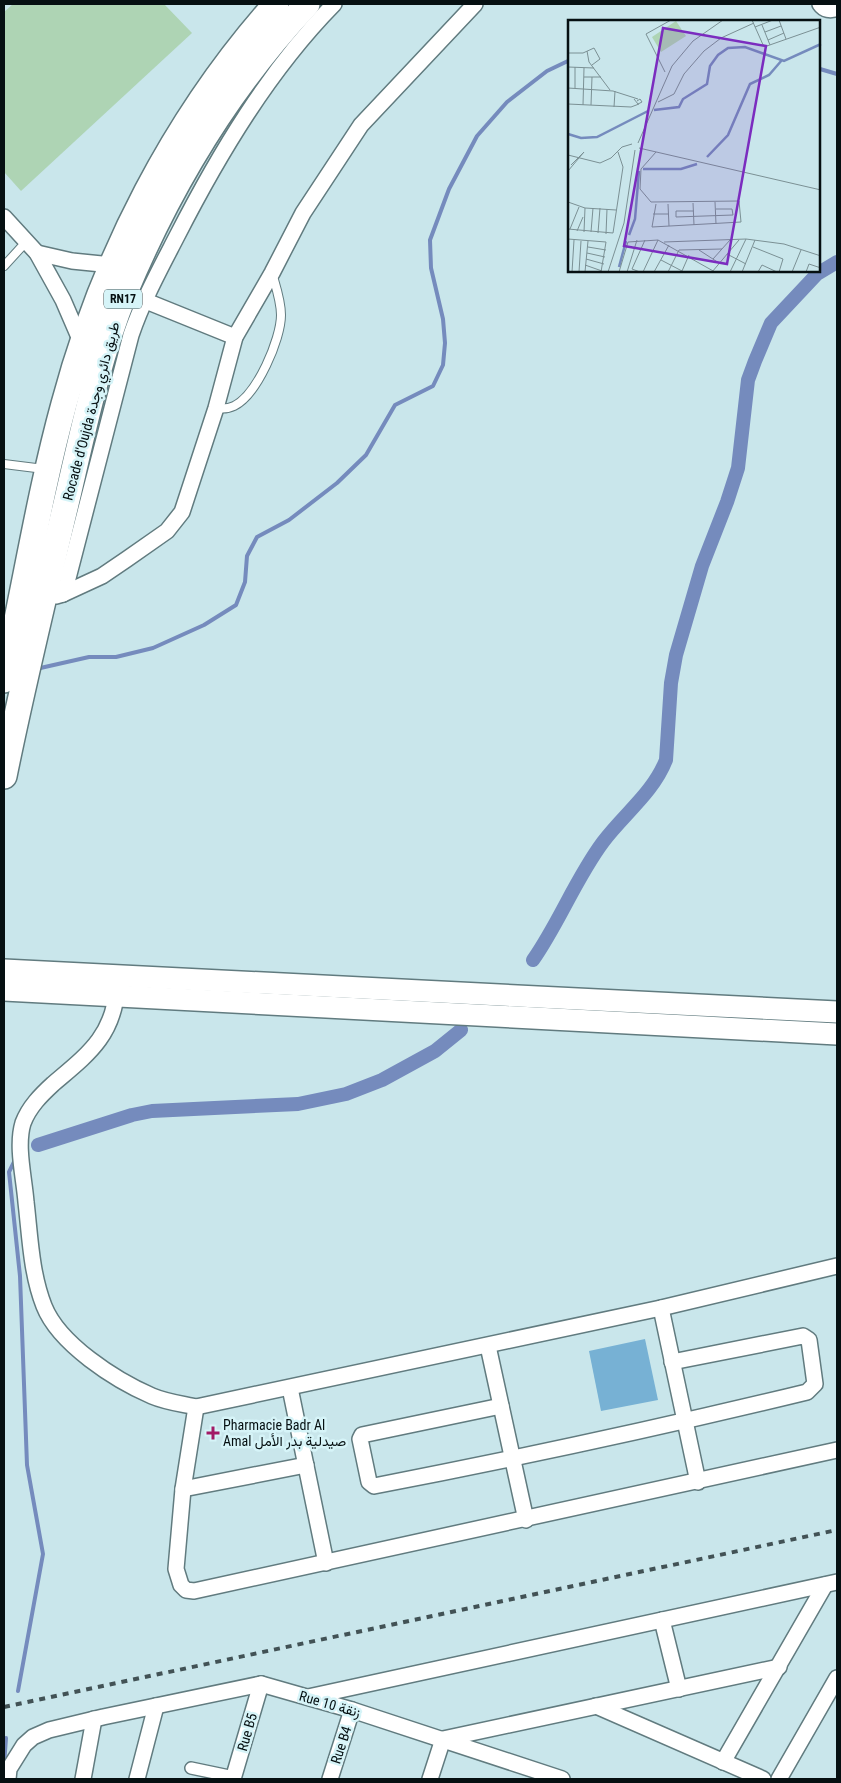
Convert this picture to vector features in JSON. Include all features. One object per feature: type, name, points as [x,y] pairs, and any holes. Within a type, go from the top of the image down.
[{"type":"highway","name":"Rocade d'Oujda طريق دائري وجدة","points":[[33,599],[49,470],[64,404],[82,344],[112,265],[140,204],[178,136],[224,68],[276,4]]},
{"type":"highway","name":"Rocade d'Oujda طريق دائري وجدة","points":[[4,776],[10,747],[24,636],[94,389],[134,297],[168,203],[224,107],[256,63],[307,4]]},
{"type":"highway","name":"Rocade d'Oujda طريق دائري وجدة","points":[[4,680],[24,636]]},
{"type":"main road","points":[[4,970],[117,987],[837,1034]]},
{"type":"main road","points":[[4,990],[117,987],[837,1012]]},
{"type":"street","points":[[235,337],[134,297],[272,79],[318,20],[334,4]]},
{"type":"street","points":[[33,599],[102,576],[167,531],[182,512],[216,408],[235,337],[272,274],[303,213],[361,125],[475,4]]},
{"type":"street","points":[[820,4],[823,8],[830,10],[837,8]]},
{"type":"street","points":[[4,217],[37,253],[63,300],[82,344]]},
{"type":"street","points":[[37,253],[72,261],[112,265]]},
{"type":"street","points":[[117,987],[110,1022],[94,1049],[40,1096],[23,1123],[21,1146],[31,1253],[44,1307],[56,1327],[88,1357],[152,1396],[196,1406],[488,1346],[661,1308],[837,1266]]},
{"type":"street","points":[[661,1308],[698,1482]]},
{"type":"street","points":[[501,1406],[362,1435],[360,1439],[369,1482],[374,1486],[513,1459],[685,1422],[811,1390],[815,1384],[808,1340],[803,1336],[672,1362]]},
{"type":"street","points":[[488,1346],[526,1520]]},
{"type":"street","points":[[290,1388],[326,1563]]},
{"type":"street","points":[[196,1406],[183,1489],[176,1569],[181,1585],[186,1590],[194,1591],[526,1520],[837,1450]]},
{"type":"street","points":[[183,1489],[306,1465]]},
{"type":"street","points":[[307,1697],[831,1583]]},
{"type":"street","points":[[723,1762],[831,1583]]},
{"type":"street","points":[[662,1620],[680,1689]]},
{"type":"street","points":[[430,1779],[443,1739],[779,1667]]},
{"type":"street","points":[[779,1779],[831,1703],[837,1678]]},
{"type":"street","name":"Rue 10 زنقة","points":[[8,1779],[9,1769],[17,1756],[33,1737],[48,1730],[261,1684],[443,1739],[528,1773],[562,1779]]},
{"type":"street","name":"Rue B5","points":[[234,1778],[261,1684]]},
{"type":"street","points":[[137,1779],[156,1706]]},
{"type":"street","points":[[596,1706],[763,1779]]},
{"type":"street","name":"Rue B4","points":[[330,1779],[352,1710]]},
{"type":"street","points":[[83,1779],[94,1719]]},
{"type":"street","points":[[191,1768],[234,1778]]},
{"type":"lane","points":[[4,266],[26,242]]},
{"type":"lane","points":[[216,408],[225,409],[236,405],[248,393],[277,343],[281,316],[279,296],[272,274]]},
{"type":"lane","points":[[4,464],[49,470]]},
{"type":"green space","points":[[13,4],[164,4],[192,33],[21,191],[4,172],[4,12]]},
{"type":"building","points":[[645,1339],[658,1400],[601,1411],[589,1351]]},
{"type":"waterway","points":[[36,669],[89,657],[116,657],[153,648],[204,625],[236,605],[245,582],[247,556],[257,537],[289,520],[337,483],[366,455],[395,405],[433,386],[443,365],[445,343],[443,319],[431,268],[430,240],[449,189],[477,136],[507,102],[547,71],[568,61]]},
{"type":"waterway","points":[[821,69],[837,74]]},
{"type":"waterway","points":[[821,272],[837,262]]},
{"type":"waterway","points":[[533,960],[593,856],[611,832],[654,783],[666,760],[671,683],[676,655],[702,566],[738,468],[748,380],[771,323],[820,272]]},
{"type":"waterway","points":[[38,1145],[132,1115],[152,1111],[298,1104],[346,1094],[382,1080],[435,1051],[461,1030]]},
{"type":"waterway","points":[[14,1162],[9,1172],[20,1276],[27,1465],[43,1554],[18,1691]]},
{"type":"waterway","points":[[4,1765],[6,1738]]},
{"type":"railway","points":[[4,1707],[837,1530]]},
{"type":"place","name":"Pharmacie Badr Al Amal صيدلية بدر الأمل","points":[[213,1433]]}]
